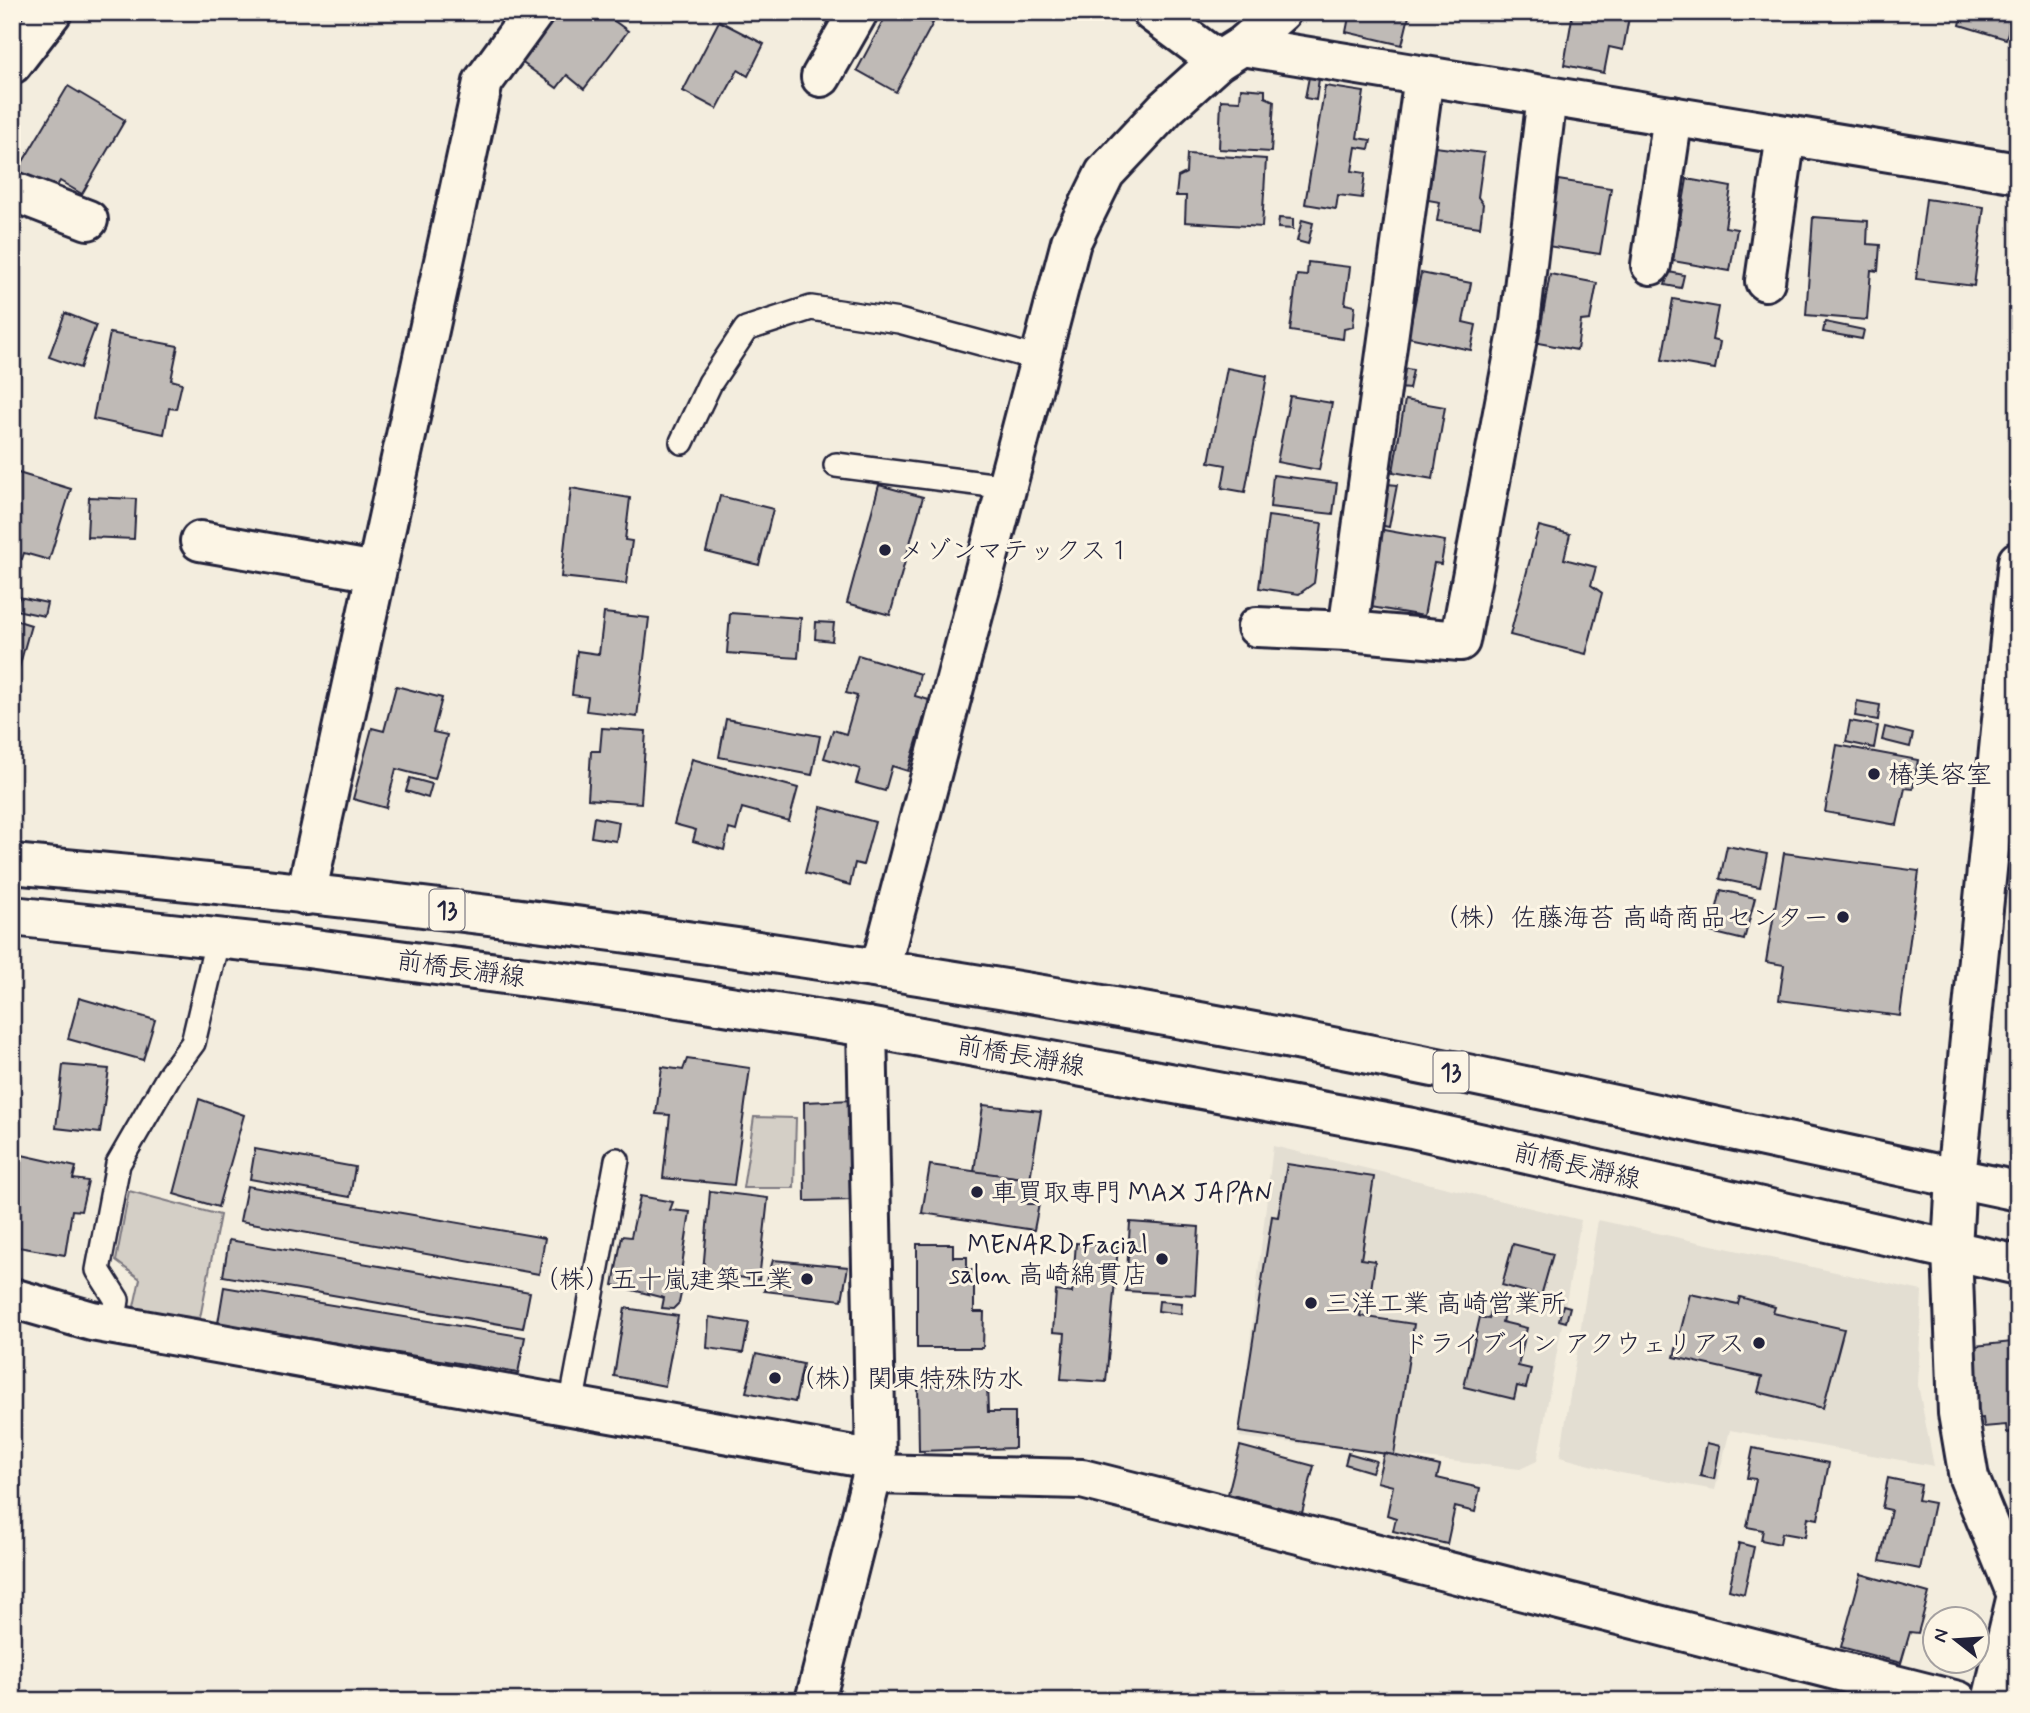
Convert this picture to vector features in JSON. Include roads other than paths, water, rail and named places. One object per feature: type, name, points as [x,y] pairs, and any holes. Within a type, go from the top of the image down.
[{"type":"street","points":[[12,64],[52,12]]},
{"type":"street","points":[[306,895],[483,82],[534,12]]},
{"type":"street","points":[[821,77],[858,12]]},
{"type":"street","points":[[1152,12],[1230,54],[1424,76],[2018,173]]},
{"type":"street","points":[[880,969],[1071,242],[1105,173],[1166,108],[1280,12]]},
{"type":"street","points":[[1348,631],[1424,76]]},
{"type":"street","points":[[1257,627],[1348,631],[1460,641],[1520,322],[1548,96]]},
{"type":"street","points":[[1651,265],[1673,116]]},
{"type":"street","points":[[1765,281],[1786,135]]},
{"type":"street","points":[[12,191],[88,220]]},
{"type":"street","points":[[200,541],[376,572]]},
{"type":"street","points":[[1992,1701],[2017,1594],[1969,1478],[1958,1413],[1952,1248],[1956,1178],[2011,676],[2018,561]]},
{"type":"street","name":"前橋長瀞線","points":[[12,864],[577,925],[880,969],[1194,1021],[2018,1191]]},
{"type":"street","name":"前橋長瀞線","points":[[12,916],[218,937],[634,991],[867,1027],[1412,1128],[2018,1265]]},
{"type":"street","points":[[815,1701],[875,1467],[867,1027]]},
{"type":"street","points":[[12,1298],[113,1325],[571,1406],[875,1467],[1082,1479],[1958,1701]]},
{"type":"lane","points":[[682,442],[710,383],[746,329],[811,308],[899,321],[1040,359]]},
{"type":"lane","points":[[836,465],[1007,487]]},
{"type":"lane","points":[[113,1325],[117,1300],[98,1270],[118,1164],[170,1074],[193,1043],[218,937]]},
{"type":"lane","points":[[571,1406],[617,1160]]},
{"type":"place","name":"メゾンマテックス１","points":[[885,550]]},
{"type":"place","name":"椿美容室","points":[[1874,774]]},
{"type":"place","name":"（株）佐藤海苔 高崎商品センター","points":[[1843,917]]},
{"type":"place","name":"車買取専門 MAX JAPAN","points":[[977,1192]]},
{"type":"place","name":"MENARD Facial salon 高崎綿貫店","points":[[1162,1259]]},
{"type":"place","name":"（株）五十嵐建築工業","points":[[807,1279]]},
{"type":"place","name":"三洋工業 高崎営業所","points":[[1311,1303]]},
{"type":"place","name":"ドライブイン アクウェリアス","points":[[1759,1343]]},
{"type":"place","name":"（株）関東特殊防水","points":[[775,1378]]}]
